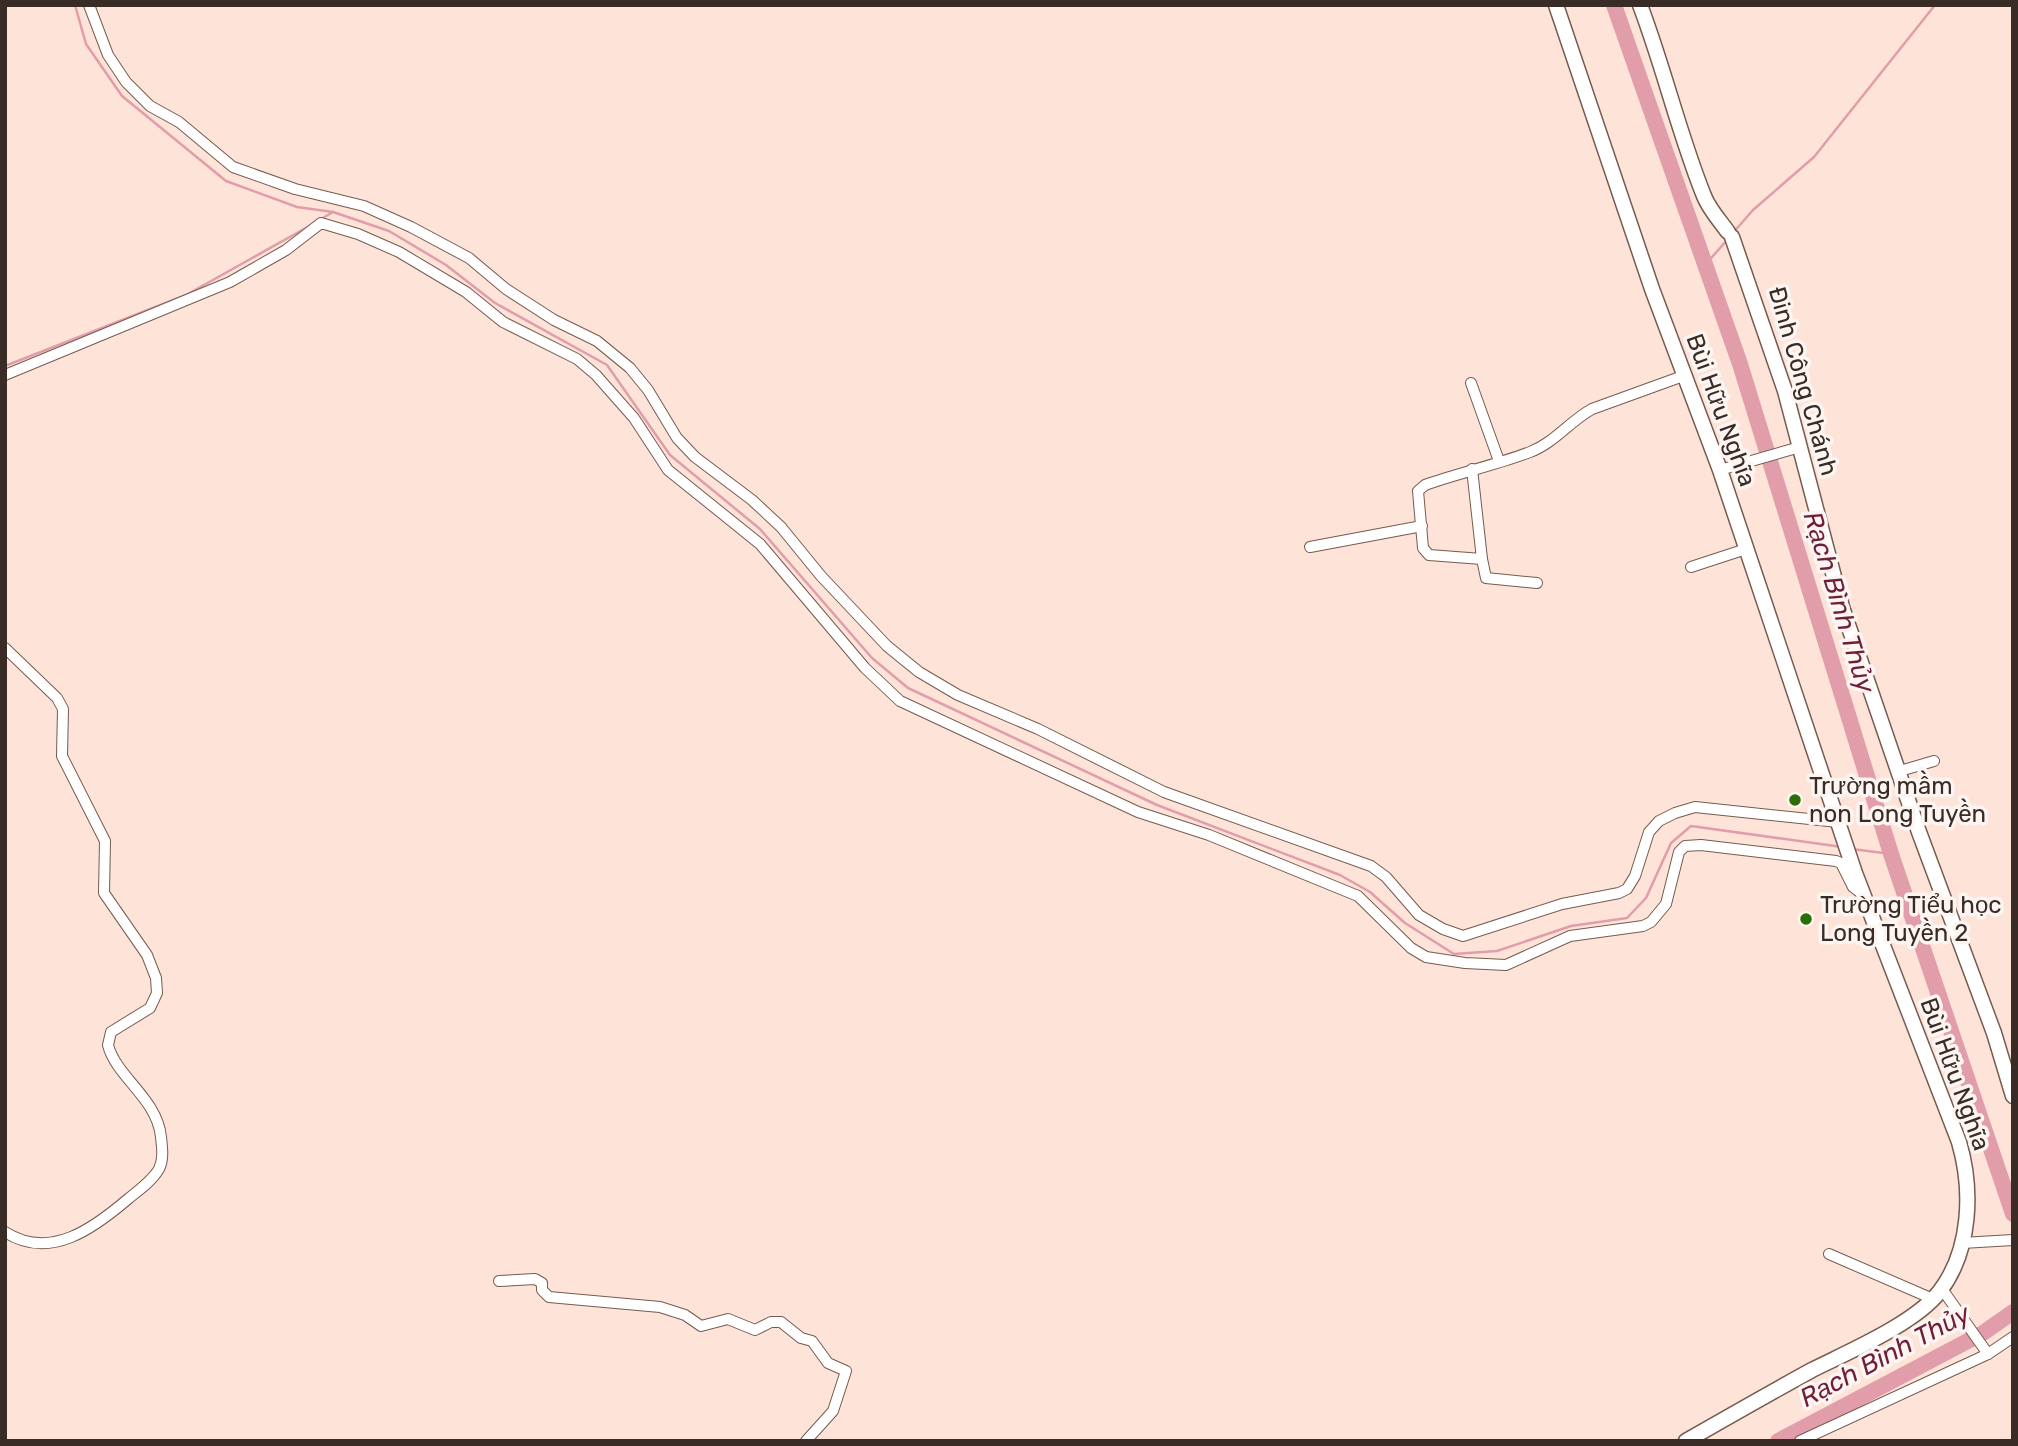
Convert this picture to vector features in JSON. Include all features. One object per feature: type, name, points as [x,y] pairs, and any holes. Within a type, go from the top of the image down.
[{"type":"main road","name":"Bùi Hữu Nghĩa","points":[[1556,5],[1683,376],[1720,470],[1855,873],[1964,1160],[1969,1198],[1962,1243],[1938,1294]]},
{"type":"main road","name":"Đinh Công Chánh","points":[[1640,5],[1669,85],[1695,175],[1704,197],[1730,235],[1763,322],[1800,447],[1842,607],[1990,1022],[2013,1096]]},
{"type":"main road","points":[[1686,1441],[1877,1337],[1938,1294]]},
{"type":"street","points":[[89,5],[108,55],[126,82],[150,106],[185,127],[233,167],[295,190],[363,206],[411,227],[469,258],[506,289],[554,320],[597,341],[636,375],[677,438],[695,457],[752,500],[781,527],[821,576],[887,646],[919,672],[958,695],[1048,734],[1164,792],[1245,818],[1291,839],[1371,866],[1386,877],[1419,915],[1443,929],[1463,936],[1562,904],[1619,893],[1627,889],[1635,876],[1649,832],[1659,821],[1695,807],[1839,826]]},
{"type":"street","points":[[5,375],[230,282],[286,250],[321,223],[399,252],[466,292],[503,322],[576,359],[596,374],[634,418],[668,470],[760,544],[865,668],[900,701],[1138,812],[1209,835],[1358,896],[1412,948],[1426,957],[1465,963],[1506,964],[1570,936],[1643,926],[1663,910],[1679,852],[1685,846],[1701,845],[1836,861],[1841,863],[1853,887],[1865,897]]},
{"type":"street","points":[[1482,559],[1429,555],[1423,548],[1417,495],[1420,488],[1533,451],[1564,433],[1579,417],[1592,409],[1683,376]]},
{"type":"street","points":[[1471,383],[1499,461]]},
{"type":"street","points":[[1720,470],[1800,447]]},
{"type":"street","points":[[1472,469],[1486,578],[1537,583]]},
{"type":"street","points":[[1310,547],[1422,526]]},
{"type":"street","points":[[1691,567],[1746,549]]},
{"type":"street","points":[[5,648],[57,698],[63,709],[62,756],[105,841],[104,894],[152,967],[157,989],[153,1003],[143,1013],[111,1032],[108,1045],[153,1112],[160,1128],[162,1147],[159,1167],[150,1180],[98,1224],[79,1235],[38,1244],[20,1241],[5,1232]]},
{"type":"street","points":[[1900,771],[1934,761]]},
{"type":"street","points":[[1962,1243],[2010,1241]]},
{"type":"street","points":[[1829,1254],[1938,1294],[1961,1316],[1986,1351]]},
{"type":"street","points":[[499,1281],[535,1279],[542,1283],[542,1290],[549,1297],[670,1309],[701,1326],[728,1319],[755,1330],[771,1322],[781,1322],[801,1338],[813,1341],[828,1363],[846,1371],[833,1411],[806,1441]]},
{"type":"street","points":[[1800,1441],[2013,1337]]},
{"type":"waterway","points":[[75,5],[86,44],[122,96],[226,181],[297,207],[333,212],[389,231],[446,265],[495,303],[607,365],[670,455],[760,529],[872,658],[908,688],[1157,805],[1340,875],[1370,892],[1405,923],[1454,954],[1497,951],[1571,926],[1627,918],[1646,898],[1671,843],[1691,826],[1842,847]]},
{"type":"waterway","name":"Rạch Bình Thủy","points":[[1614,5],[1740,364],[1891,854],[2013,1214]]},
{"type":"waterway","points":[[1732,234],[1753,210],[1814,157],[1935,5]]},
{"type":"waterway","points":[[321,219],[333,212]]},
{"type":"waterway","points":[[5,366],[186,295],[313,224]]},
{"type":"waterway","points":[[1705,265],[1728,239]]},
{"type":"waterway","points":[[1852,849],[1891,854]]},
{"type":"waterway","name":"Rạch Bình Thủy","points":[[1778,1441],[1983,1333],[2013,1312]]},
{"type":"place","name":"Trường mầm non Long Tuyền","points":[[1795,800]]},
{"type":"place","name":"Trường Tiểu học Long Tuyền 2","points":[[1806,919]]}]
